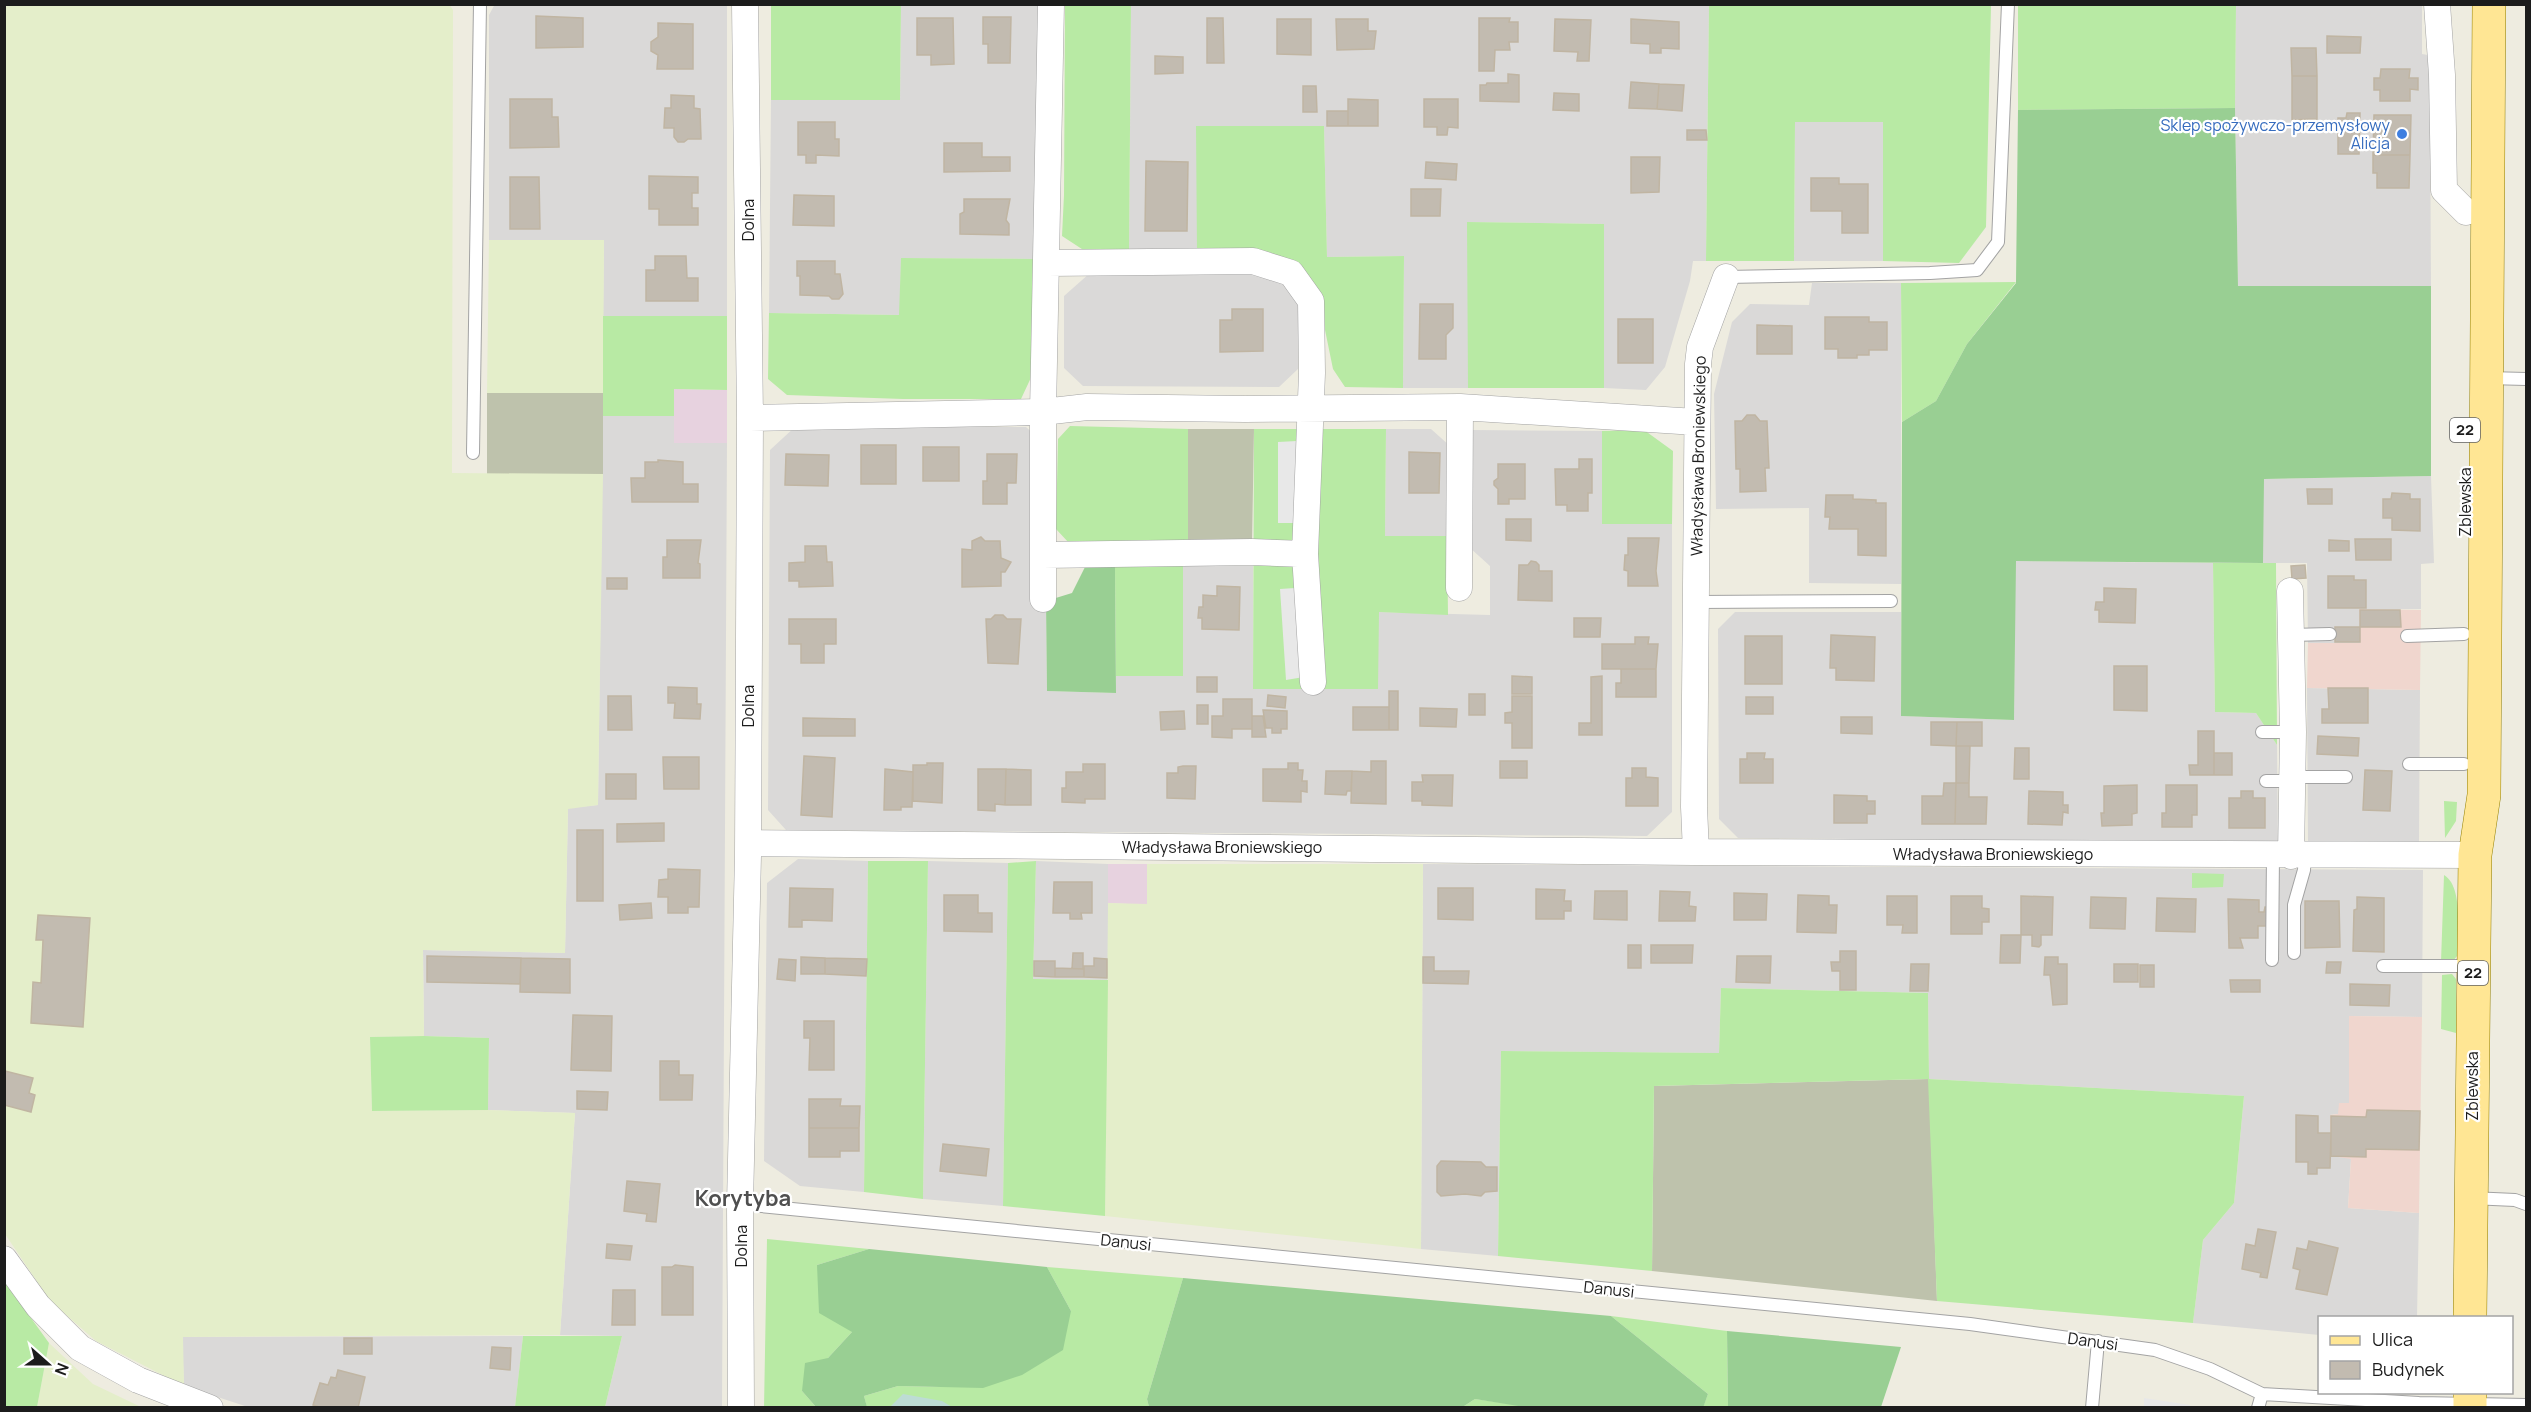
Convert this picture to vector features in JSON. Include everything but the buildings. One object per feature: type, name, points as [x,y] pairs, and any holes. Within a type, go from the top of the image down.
[{"type":"main road","name":"Zblewska","points":[[2467,4],[2464,795],[2475,855]]},
{"type":"main road","name":"Zblewska","points":[[2470,1316],[2475,855],[2484,795],[2489,4]]},
{"type":"street","name":"Dolna","points":[[741,1407],[741,1204],[747,843],[750,418],[745,4]]},
{"type":"street","points":[[1043,599],[1043,412],[1051,4]]},
{"type":"street","points":[[2437,4],[2442,75],[2444,190],[2466,212]]},
{"type":"street","points":[[1047,263],[1253,261],[1291,273],[1311,301],[1305,554],[1313,682]]},
{"type":"street","name":"Władysława Broniewskiego","points":[[1696,852],[1694,807],[1696,422],[1700,346],[1726,277]]},
{"type":"street","points":[[750,418],[1043,412],[1087,407],[1310,409],[1460,407],[1696,422]]},
{"type":"street","points":[[1459,588],[1460,407]]},
{"type":"street","points":[[1043,555],[1252,552],[1305,554]]},
{"type":"street","points":[[2290,591],[2293,732],[2290,855]]},
{"type":"street","name":"Władysława Broniewskiego","points":[[747,843],[1696,852],[2475,855]]},
{"type":"street","points":[[4,1259],[38,1306],[80,1348],[138,1380],[210,1407]]},
{"type":"lane","points":[[472,453],[480,4]]},
{"type":"lane","points":[[1726,277],[1977,270],[1998,242],[2008,4]]},
{"type":"lane","points":[[2486,378],[2526,380]]},
{"type":"lane","points":[[1696,602],[1890,601]]},
{"type":"lane","points":[[2291,635],[2330,634]]},
{"type":"lane","points":[[2407,636],[2464,634]]},
{"type":"lane","points":[[2262,732],[2293,732]]},
{"type":"lane","points":[[2409,764],[2464,764]]},
{"type":"lane","points":[[2266,781],[2346,777]]},
{"type":"lane","points":[[2290,855],[2304,870],[2294,905],[2294,953]]},
{"type":"lane","points":[[2272,960],[2290,855]]},
{"type":"lane","points":[[2383,966],[2473,966]]},
{"type":"lane","points":[[2471,1198],[2515,1200],[2526,1204]]},
{"type":"lane","name":"Danusi","points":[[741,1204],[1935,1321],[2098,1341],[2155,1350],[2210,1369],[2262,1394],[2526,1405]]},
{"type":"lane","points":[[2092,1407],[2098,1341]]},
{"type":"lane","points":[[2258,1407],[2262,1394]]},
{"type":"shaded area","points":[[449,4],[453,10],[452,473],[603,474],[598,805],[568,809],[565,953],[423,950],[424,1036],[370,1037],[372,1111],[488,1110],[575,1113],[560,1335],[183,1337],[184,1386],[96,1341],[50,1301],[5,1234],[4,5]]},
{"type":"shaded area","points":[[495,4],[727,5],[727,316],[603,316],[604,240],[489,240],[489,15]]},
{"type":"shaded area","points":[[901,5],[1039,5],[1037,259],[901,258],[900,315],[769,313],[771,100],[900,100]]},
{"type":"shaded area","points":[[1131,5],[1709,5],[1706,261],[1693,261],[1690,281],[1665,367],[1646,390],[1604,388],[1604,224],[1468,222],[1468,388],[1403,388],[1404,256],[1327,257],[1324,126],[1197,253],[1129,253]]},
{"type":"shaded area","points":[[2236,5],[2422,5],[2422,54],[2428,55],[2430,100],[2431,286],[2238,286]]},
{"type":"shaded area","points":[[1795,122],[1884,122],[1883,261],[1794,261]]},
{"type":"shaded area","points":[[489,240],[604,240],[603,393],[487,393]]},
{"type":"shaded area","points":[[1271,272],[1298,296],[1298,369],[1279,387],[1083,386],[1064,368],[1064,296],[1090,273]]},
{"type":"shaded area","points":[[1812,283],[1901,283],[1901,584],[1809,583],[1809,508],[1716,509],[1714,394],[1732,322],[1750,304],[1809,305]]},
{"type":"shaded area","points":[[674,389],[727,390],[727,443],[674,443]]},
{"type":"shaded area","points":[[487,393],[603,393],[603,474],[487,474]]},
{"type":"shaded area","points":[[603,416],[674,416],[675,443],[727,443],[722,1407],[605,1407],[622,1336],[560,1335],[575,1113],[488,1110],[489,1038],[424,1036],[423,950],[565,953],[568,808],[598,805]]},
{"type":"shaded area","points":[[796,426],[1026,427],[1037,437],[1046,601],[1047,691],[1116,693],[1116,676],[1183,676],[1183,566],[1253,566],[1253,688],[1378,612],[1490,615],[1490,566],[1469,547],[1471,430],[1602,431],[1602,524],[1672,524],[1672,812],[1647,836],[786,830],[768,810],[770,450]]},
{"type":"shaded area","points":[[1188,429],[1254,429],[1252,545],[1188,544]]},
{"type":"shaded area","points":[[1386,429],[1431,429],[1450,446],[1447,536],[1385,536]]},
{"type":"shaded area","points":[[1297,441],[1297,523],[1278,523],[1278,442]]},
{"type":"shaded area","points":[[2431,476],[2434,563],[2421,564],[2421,609],[2359,609],[2361,643],[2308,643],[2307,563],[2263,563],[2263,479]]},
{"type":"shaded area","points":[[2015,561],[2213,563],[2215,712],[2256,713],[2277,745],[2278,843],[1738,838],[1719,819],[1718,629],[1735,612],[1901,612],[1901,716],[2014,720]]},
{"type":"shaded area","points":[[1295,588],[1304,677],[1286,680],[1280,589]]},
{"type":"shaded area","points":[[2359,609],[2421,610],[2420,690],[2307,688],[2308,643],[2360,643]]},
{"type":"shaded area","points":[[2307,688],[2420,690],[2419,842],[2308,841]]},
{"type":"shaded area","points":[[798,859],[868,861],[864,1192],[800,1186],[764,1161],[767,883]]},
{"type":"shaded area","points":[[928,861],[1008,863],[1003,1206],[923,1199]]},
{"type":"shaded area","points":[[1036,861],[1108,864],[1108,980],[1033,979]]},
{"type":"shaded area","points":[[1108,864],[1147,864],[1147,905],[1108,903]]},
{"type":"shaded area","points":[[1147,864],[1423,864],[1421,1249],[1105,1216],[1108,903],[1147,904]]},
{"type":"shaded area","points":[[1423,864],[2423,870],[2422,1017],[2349,1016],[2349,1103],[2338,1114],[2330,1115],[2331,1133],[2351,1159],[2348,1208],[2419,1213],[2417,1316],[2318,1316],[2318,1335],[2193,1323],[2203,1240],[2234,1203],[2244,1096],[1929,1079],[1928,993],[1721,988],[1719,1053],[1501,1051],[1498,1256],[1421,1249]]},
{"type":"shaded area","points":[[2349,1016],[2422,1017],[2419,1213],[2348,1208],[2351,1159],[2331,1156],[2330,1115],[2338,1114],[2339,1103],[2349,1103]]},
{"type":"shaded area","points":[[1929,1079],[1937,1301],[1652,1271],[1654,1086]]},
{"type":"shaded area","points":[[523,1336],[515,1408],[248,1407],[184,1386],[182,1337]]},
{"type":"shaded area","points":[[49,1343],[93,1384],[141,1407],[37,1407]]},
{"type":"shaded area","points":[[903,1394],[942,1401],[952,1407],[890,1407]]},
{"type":"shaded area","points":[[2144,1398],[2190,1405],[2190,1407],[2144,1407]]},
{"type":"green space","points":[[771,5],[901,5],[900,100],[771,100]]},
{"type":"green space","points":[[1065,5],[1131,5],[1129,253],[1088,253],[1062,236]]},
{"type":"green space","points":[[1709,5],[1991,5],[1986,227],[1959,263],[1883,261],[1883,122],[1795,122],[1794,261],[1706,261]]},
{"type":"green space","points":[[2018,5],[2236,5],[2235,108],[2018,110]]},
{"type":"green space","points":[[2235,108],[2238,286],[2431,286],[2431,476],[2264,479],[2263,563],[2016,561],[2014,720],[1901,716],[1902,422],[1936,401],[1967,344],[2016,283],[2018,110]]},
{"type":"green space","points":[[1196,126],[1324,126],[1327,257],[1404,256],[1403,388],[1345,387],[1333,369],[1316,286],[1284,259],[1197,253]]},
{"type":"green space","points":[[1467,222],[1604,224],[1604,388],[1468,388]]},
{"type":"green space","points":[[901,258],[1037,259],[1035,369],[1021,399],[903,399],[787,395],[768,379],[769,313],[899,315]]},
{"type":"green space","points":[[2016,282],[1967,344],[1936,401],[1902,422],[1901,283]]},
{"type":"green space","points":[[603,316],[727,316],[727,390],[674,389],[674,416],[603,416]]},
{"type":"green space","points":[[1070,426],[1188,429],[1188,544],[1069,543],[1056,529],[1058,439]]},
{"type":"green space","points":[[1254,429],[1386,429],[1385,536],[1447,536],[1448,615],[1379,612],[1378,689],[1253,689]]},
{"type":"green space","points":[[1644,430],[1673,451],[1672,524],[1602,524],[1602,431]]},
{"type":"green space","points":[[2213,563],[2276,563],[2277,745],[2256,713],[2215,712]]},
{"type":"green space","points":[[1115,565],[1183,566],[1183,676],[1116,676]]},
{"type":"green space","points":[[1115,565],[1116,693],[1047,691],[1046,601],[1072,593],[1085,567]]},
{"type":"green space","points":[[2444,801],[2457,802],[2456,821],[2445,838]]},
{"type":"green space","points":[[868,861],[928,861],[923,1199],[864,1192]]},
{"type":"green space","points":[[1036,861],[1033,979],[1108,980],[1105,1216],[1003,1206],[1008,863]]},
{"type":"green space","points":[[2192,873],[2224,874],[2223,887],[2192,888]]},
{"type":"green space","points":[[2444,875],[2450,881],[2457,900],[2458,936],[2457,956],[2453,961],[2441,962]]},
{"type":"green space","points":[[2452,974],[2456,979],[2456,1033],[2441,1029],[2442,975]]},
{"type":"green space","points":[[1721,988],[1928,993],[1929,1079],[2244,1096],[2234,1203],[2203,1240],[2193,1323],[1937,1301],[1928,1079],[1654,1086],[1652,1271],[1498,1256],[1501,1051],[1719,1053]]},
{"type":"green space","points":[[370,1037],[489,1038],[488,1110],[372,1111]]},
{"type":"green space","points":[[767,1239],[869,1249],[817,1265],[852,1332],[802,1391],[816,1407],[764,1408]]},
{"type":"green space","points":[[869,1249],[1047,1267],[1071,1311],[1063,1350],[1022,1375],[983,1388],[898,1386],[864,1396],[867,1407],[816,1407],[802,1391],[805,1363],[828,1358],[852,1332],[819,1313],[817,1265]]},
{"type":"green space","points":[[1047,1267],[1183,1278],[1147,1399],[1149,1407],[867,1408],[864,1396],[898,1386],[942,1387],[1071,1311]]},
{"type":"green space","points":[[1183,1278],[1611,1316],[1708,1394],[1703,1408],[1531,1408],[1475,1399],[1461,1408],[1149,1407],[1147,1399]]},
{"type":"green space","points":[[5,1282],[49,1343],[37,1407],[5,1407]]},
{"type":"green space","points":[[1611,1316],[1727,1331],[1728,1407],[1703,1407],[1708,1394]]},
{"type":"green space","points":[[1727,1331],[1901,1347],[1881,1407],[1728,1407]]},
{"type":"green space","points":[[523,1336],[622,1336],[605,1407],[515,1407]]},
{"type":"green space","points":[[1475,1399],[1531,1407],[1461,1408]]},
{"type":"place","name":"Sklep spożywczo-przemysłowy Alicja","points":[[2402,134]]},
{"type":"district","name":"Korytyba","points":[[743,1198]]}]
